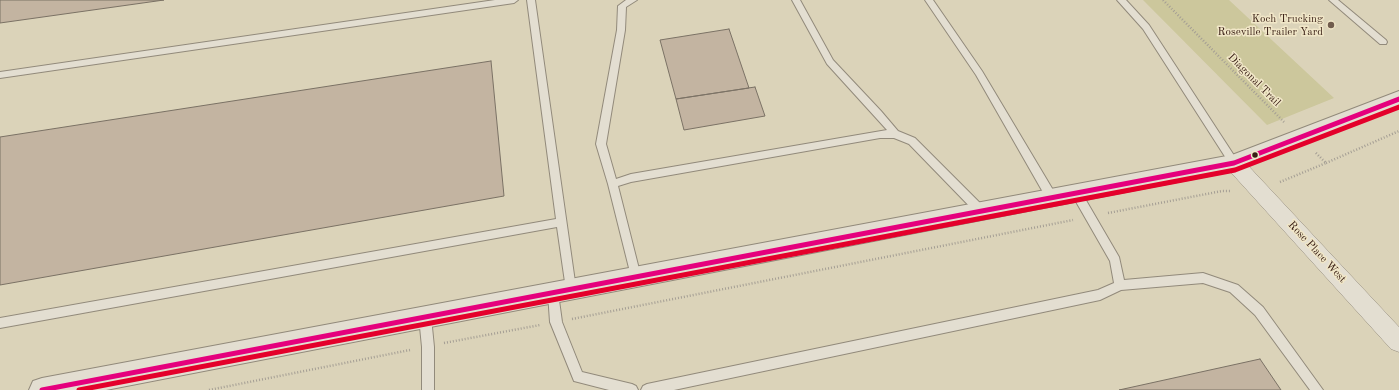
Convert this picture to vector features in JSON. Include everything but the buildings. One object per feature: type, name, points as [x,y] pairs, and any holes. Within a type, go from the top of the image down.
[{"type":"street","points":[[42,390],[123,382],[425,317],[1234,163],[1399,99]]},
{"type":"street","name":"Rose Place West","points":[[1234,163],[1399,342]]},
{"type":"lane","points":[[0,75],[514,0]]},
{"type":"lane","points":[[531,0],[562,222],[562,291],[556,322],[578,377],[632,390]]},
{"type":"lane","points":[[633,0],[622,6],[621,30],[601,144],[613,184],[636,277]]},
{"type":"lane","points":[[796,0],[830,62],[878,112],[895,134]]},
{"type":"lane","points":[[929,0],[978,73],[1052,198]]},
{"type":"lane","points":[[1121,0],[1146,27],[1234,163]]},
{"type":"lane","points":[[1333,0],[1383,42]]},
{"type":"lane","points":[[613,184],[631,178],[880,134],[895,134],[912,141],[981,211]]},
{"type":"lane","points":[[1076,193],[1114,260],[1120,285]]},
{"type":"lane","points":[[0,323],[562,222]]},
{"type":"lane","points":[[647,390],[1100,295],[1120,285],[1203,278],[1234,288],[1259,311],[1317,390]]},
{"type":"lane","points":[[425,317],[428,347],[428,390]]},
{"type":"path","name":"Diagonal Trail","points":[[1163,0],[1326,163]]},
{"type":"path","points":[[209,390],[1222,191],[1259,190],[1399,131]]},
{"type":"shaded area","points":[[1143,0],[1229,0],[1334,98],[1267,125]]},
{"type":"transit line","points":[[42,390],[1234,163],[1399,99]]},
{"type":"transit line","points":[[79,390],[1235,170],[1399,107]]},
{"type":"place","name":"Koch Trucking Roseville Trailer Yard","points":[[1331,25]]}]
